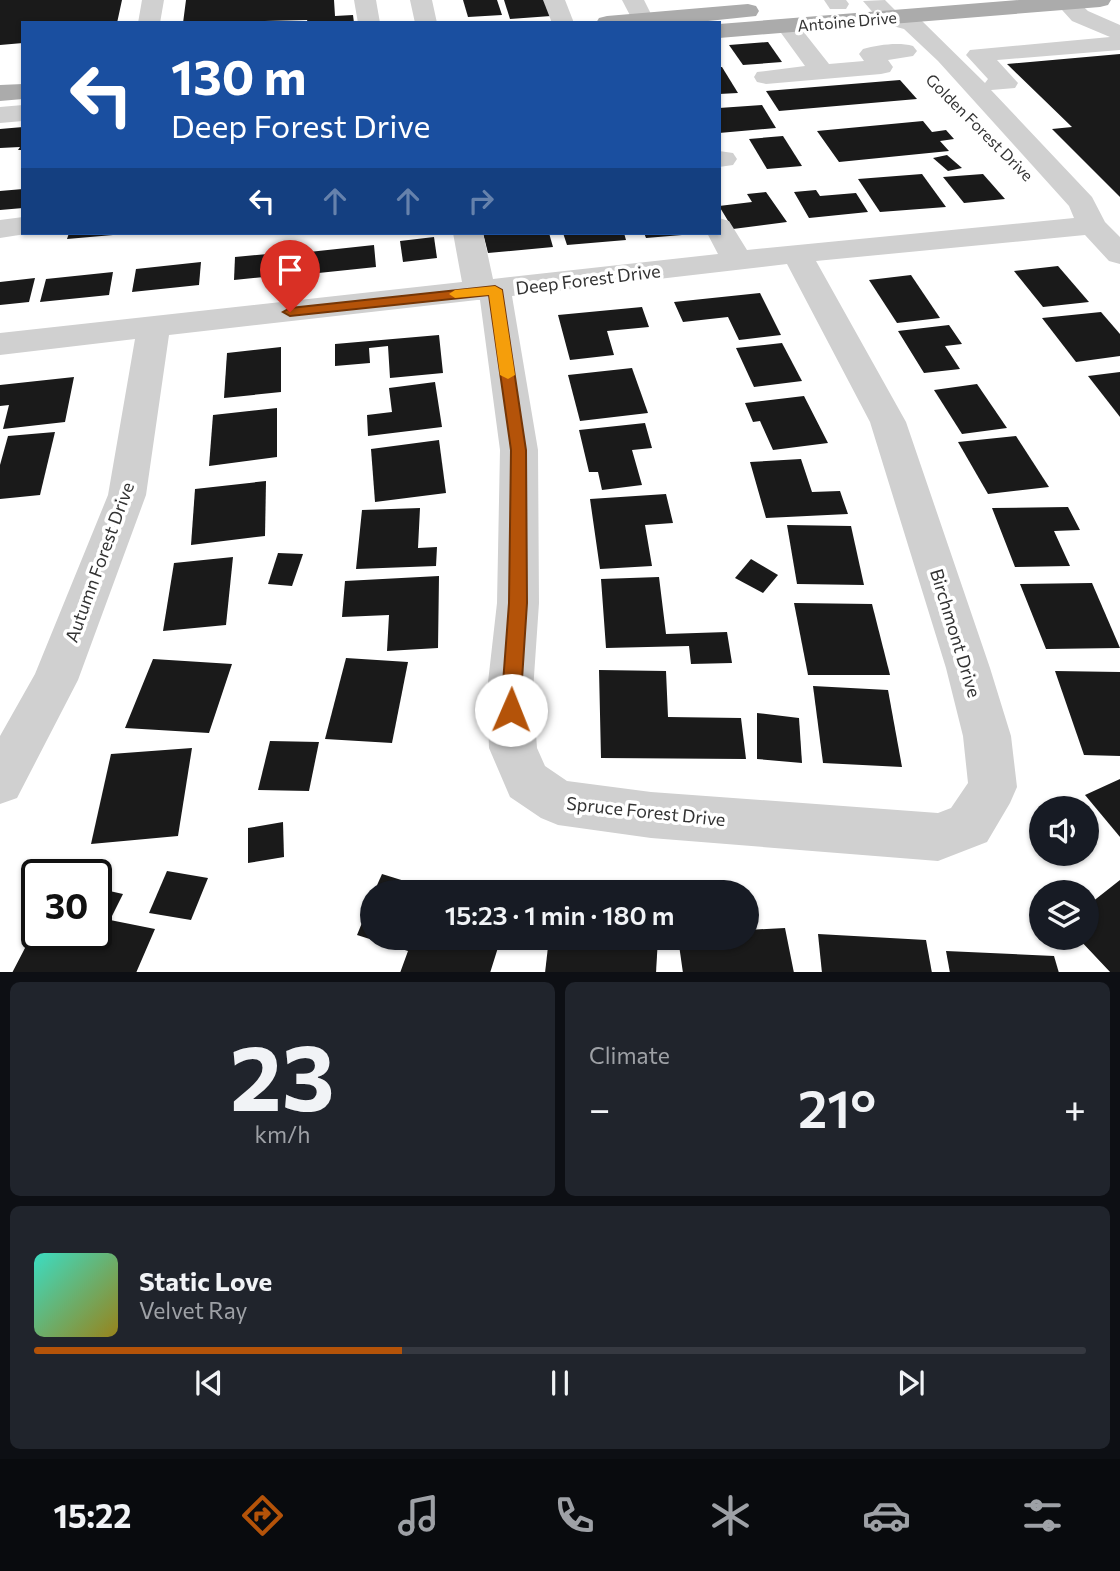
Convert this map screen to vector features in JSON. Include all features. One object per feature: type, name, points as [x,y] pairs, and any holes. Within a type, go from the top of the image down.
[{"type":"main road","name":"Antoine Drive","points":[[611,21],[638,9],[837,2],[880,4],[1066,1]]},
{"type":"main road","name":"Antoine Drive","points":[[721,31],[787,26],[880,4]]},
{"type":"main road","points":[[0,70],[21,68]]},
{"type":"main road","points":[[0,93],[21,91]]},
{"type":"street","points":[[149,21],[153,0]]},
{"type":"street","points":[[365,0],[369,21]]},
{"type":"street","points":[[421,0],[426,21]]},
{"type":"street","points":[[554,0],[562,21]]},
{"type":"street","points":[[1066,1],[1080,16],[1108,21]]},
{"type":"street","name":"Golden Forest Drive","points":[[880,4],[912,24],[964,45],[956,92],[1061,208],[1092,225],[1120,255]]},
{"type":"street","name":"Golden Forest Drive","points":[[880,4],[884,27],[923,71]]},
{"type":"street","points":[[964,45],[1108,21]]},
{"type":"street","points":[[787,26],[826,48],[871,54],[905,51]]},
{"type":"street","points":[[964,45],[1120,43]]},
{"type":"street","points":[[822,72],[826,48]]},
{"type":"street","points":[[766,77],[881,67],[871,54]]},
{"type":"street","points":[[0,115],[21,114]]},
{"type":"street","name":"Deep Forest Drive","points":[[0,344],[797,254],[1092,225]]},
{"type":"street","points":[[0,229],[21,226]]},
{"type":"street","points":[[721,231],[737,261]]},
{"type":"street","name":"Spruce Forest Drive","points":[[469,235],[487,291],[519,450],[518,603],[510,691],[513,748],[527,781],[558,802],[651,815],[763,823]]},
{"type":"street","name":"Birchmont Drive","points":[[763,823],[938,837],[969,825],[993,787],[987,736],[968,668],[888,422],[797,254]]},
{"type":"street","name":"Autumn Forest Drive","points":[[0,782],[55,680],[127,495],[154,327]]},
{"type":"building","points":[[0,0],[122,0],[117,21],[21,21],[21,43],[0,45]]},
{"type":"building","points":[[186,0],[334,0],[335,16],[353,15],[354,21],[307,20],[183,21]]},
{"type":"building","points":[[463,0],[497,0],[502,15],[468,17]]},
{"type":"building","points":[[504,0],[544,0],[551,16],[510,19]]},
{"type":"building","points":[[768,42],[782,62],[743,65],[729,45]]},
{"type":"building","points":[[1120,54],[1120,197],[1052,129],[1072,127],[1007,64]]},
{"type":"building","points":[[721,67],[722,67],[738,93],[721,94]]},
{"type":"building","points":[[900,80],[917,99],[779,111],[766,91]]},
{"type":"building","points":[[762,105],[776,128],[721,133],[721,108]]},
{"type":"building","points":[[923,121],[932,132],[946,130],[954,139],[940,141],[949,151],[839,162],[817,131]]},
{"type":"building","points":[[21,127],[21,150],[18,150],[20,147],[0,148],[0,129]]},
{"type":"building","points":[[783,136],[802,166],[767,169],[749,139]]},
{"type":"building","points":[[947,155],[962,168],[948,171],[933,158]]},
{"type":"building","points":[[922,174],[946,207],[880,212],[858,179]]},
{"type":"building","points":[[983,174],[1005,199],[964,203],[943,177]]},
{"type":"building","points":[[21,189],[21,208],[0,210],[0,191]]},
{"type":"building","points":[[816,190],[820,196],[856,193],[868,212],[809,218],[794,192]]},
{"type":"building","points":[[766,192],[787,222],[733,229],[721,206],[752,202],[747,194]]},
{"type":"building","points":[[68,235],[113,235],[67,239]]},
{"type":"building","points":[[484,235],[550,235],[553,247],[488,253]]},
{"type":"building","points":[[564,235],[625,235],[626,240],[567,245]]},
{"type":"building","points":[[645,235],[682,235],[646,238]]},
{"type":"building","points":[[434,237],[437,258],[403,262],[400,241]]},
{"type":"building","points":[[374,245],[376,267],[309,274],[309,252]]},
{"type":"building","points":[[302,251],[303,273],[234,280],[235,257]]},
{"type":"building","points":[[201,262],[199,285],[132,292],[136,269]]},
{"type":"building","points":[[1058,266],[1089,302],[1043,307],[1014,271]]},
{"type":"building","points":[[113,272],[109,295],[40,302],[46,279]]},
{"type":"building","points":[[911,275],[940,318],[897,323],[869,280]]},
{"type":"building","points":[[35,278],[29,302],[0,305],[0,282]]},
{"type":"building","points":[[760,293],[781,335],[739,340],[728,317],[683,322],[674,302]]},
{"type":"building","points":[[642,307],[649,327],[607,331],[614,355],[570,360],[558,315]]},
{"type":"building","points":[[1101,312],[1120,334],[1120,356],[1076,362],[1042,318]]},
{"type":"building","points":[[949,325],[962,344],[945,346],[960,369],[924,373],[898,331]]},
{"type":"building","points":[[439,335],[443,373],[390,378],[388,346],[369,348],[370,363],[335,366],[335,344]]},
{"type":"building","points":[[782,343],[802,381],[754,387],[736,348]]},
{"type":"building","points":[[281,347],[281,392],[224,398],[227,353]]},
{"type":"building","points":[[632,368],[648,413],[580,421],[568,375]]},
{"type":"building","points":[[1120,372],[1120,417],[1088,376]]},
{"type":"building","points":[[74,377],[65,422],[3,429],[9,405],[0,406],[0,385]]},
{"type":"building","points":[[435,382],[442,427],[368,436],[367,415],[392,412],[389,388]]},
{"type":"building","points":[[977,384],[1007,428],[962,434],[934,390]]},
{"type":"building","points":[[804,396],[828,443],[773,450],[760,421],[753,422],[745,403]]},
{"type":"building","points":[[277,408],[277,457],[209,466],[213,415]]},
{"type":"building","points":[[645,423],[652,448],[632,450],[642,485],[602,490],[598,472],[589,472],[579,430]]},
{"type":"building","points":[[55,432],[40,495],[0,499],[0,465],[8,436]]},
{"type":"building","points":[[1016,436],[1049,487],[988,494],[958,442]]},
{"type":"building","points":[[439,440],[446,493],[375,502],[371,449]]},
{"type":"building","points":[[801,459],[812,492],[840,491],[848,514],[766,518],[750,462]]},
{"type":"building","points":[[266,481],[265,536],[191,545],[195,489]]},
{"type":"building","points":[[666,494],[673,523],[645,525],[652,566],[600,569],[590,499]]},
{"type":"building","points":[[1068,507],[1080,530],[1054,531],[1070,566],[1015,567],[992,508]]},
{"type":"building","points":[[420,508],[418,548],[437,547],[436,566],[356,569],[362,510]]},
{"type":"building","points":[[787,525],[851,526],[864,585],[797,584]]},
{"type":"building","points":[[278,553],[303,554],[292,586],[268,584]]},
{"type":"building","points":[[233,557],[226,625],[163,631],[174,563]]},
{"type":"building","points":[[751,559],[778,575],[763,593],[735,578]]},
{"type":"building","points":[[439,576],[438,648],[387,651],[389,615],[342,617],[345,581]]},
{"type":"building","points":[[659,577],[666,634],[727,632],[732,663],[691,664],[689,646],[606,648],[601,579]]},
{"type":"building","points":[[1092,583],[1120,648],[1046,649],[1020,584]]},
{"type":"building","points":[[794,603],[872,604],[890,675],[808,675]]},
{"type":"building","points":[[346,658],[408,662],[392,743],[325,739]]},
{"type":"building","points":[[153,659],[232,664],[209,733],[125,728]]},
{"type":"building","points":[[599,670],[666,671],[668,717],[741,718],[746,759],[601,758]]},
{"type":"building","points":[[1055,671],[1120,672],[1120,756],[1084,755]]},
{"type":"building","points":[[813,686],[888,690],[902,767],[823,763]]},
{"type":"building","points":[[757,713],[799,718],[802,763],[757,759]]},
{"type":"building","points":[[270,741],[319,742],[309,791],[258,790]]},
{"type":"building","points":[[192,748],[178,836],[91,844],[111,754]]},
{"type":"building","points":[[1120,779],[1120,837],[1099,812],[1099,796],[1085,795]]},
{"type":"building","points":[[283,822],[284,857],[248,863],[248,828]]},
{"type":"building","points":[[167,871],[208,878],[191,920],[149,913]]},
{"type":"building","points":[[382,874],[401,880],[379,880]]},
{"type":"building","points":[[1120,880],[1120,972],[1110,972],[1089,950],[1099,950],[1099,897]]},
{"type":"building","points":[[112,892],[123,894],[112,916]]},
{"type":"building","points":[[112,920],[155,929],[136,972],[13,972],[24,950],[112,950]]},
{"type":"building","points":[[785,928],[794,972],[683,972],[680,950],[759,950],[759,929]]},
{"type":"building","points":[[818,934],[926,940],[932,972],[822,972]]},
{"type":"building","points":[[405,950],[497,950],[490,972],[400,972],[408,951]]},
{"type":"building","points":[[548,950],[657,950],[656,972],[545,972]]},
{"type":"building","points":[[946,951],[1054,956],[1059,972],[950,972]]},
{"type":"slow traffic","points":[[455,294],[495,290],[508,375]]},
{"type":"route","points":[[290,312],[495,290],[519,450],[518,603],[510,691],[511,710]]}]
